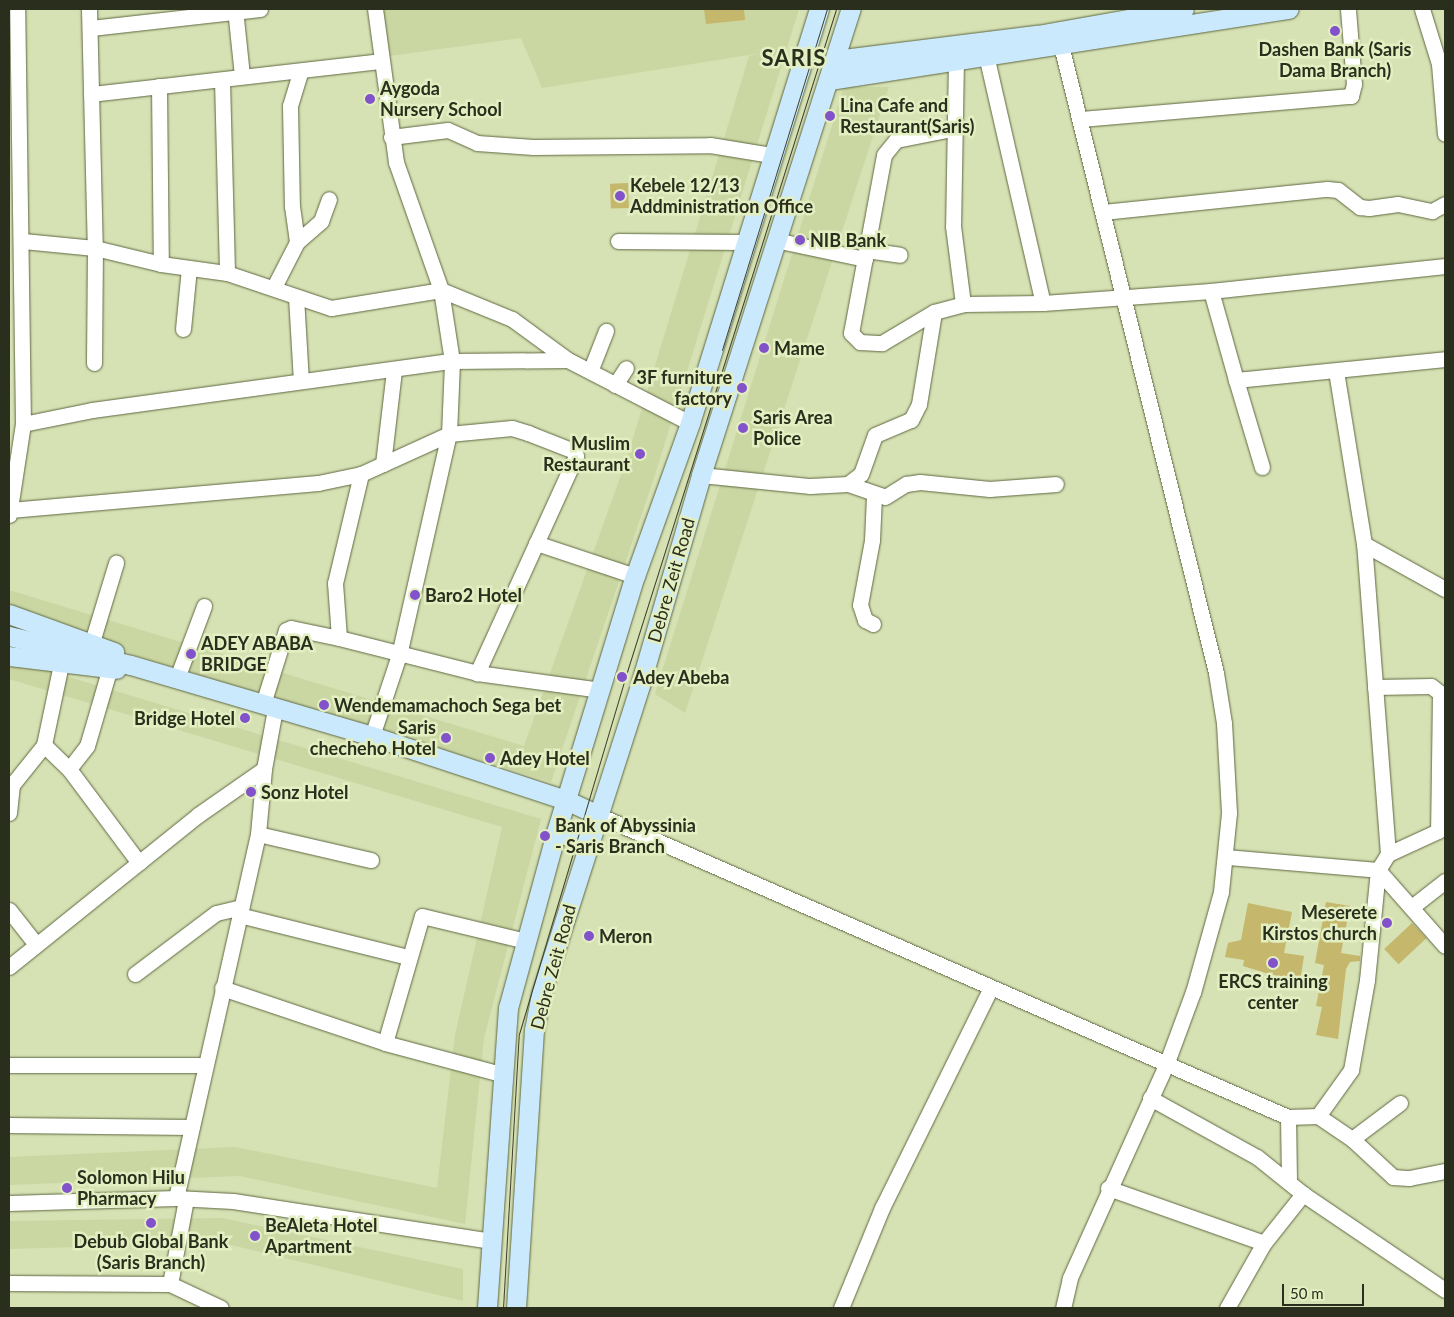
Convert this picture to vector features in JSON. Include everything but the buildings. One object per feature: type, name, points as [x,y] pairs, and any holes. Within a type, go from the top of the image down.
[{"type":"main road","name":"Debre Zeit Road","points":[[487,1308],[501,1074],[508,1008],[556,832],[636,576],[690,424],[771,155],[819,9]]},
{"type":"main road","name":"Debre Zeit Road","points":[[516,1308],[534,1030],[701,475],[851,9]]},
{"type":"main road","points":[[829,80],[986,55],[1184,9]]},
{"type":"main road","points":[[835,60],[1059,38],[1289,9]]},
{"type":"main road","points":[[9,614],[36,627],[131,665],[372,736],[566,800],[598,815]]},
{"type":"main road","points":[[9,636],[94,649]]},
{"type":"main road","points":[[9,656],[109,671],[131,665]]},
{"type":"main road","points":[[556,832],[589,843]]},
{"type":"street","points":[[17,9],[22,240],[23,424],[9,512],[318,483],[361,474],[449,434],[512,428],[576,453],[477,673]]},
{"type":"street","points":[[90,9],[95,248],[94,363]]},
{"type":"street","points":[[91,28],[235,10],[260,9]]},
{"type":"street","points":[[372,736],[400,655],[449,434],[452,361],[441,290],[396,162],[391,137],[375,9]]},
{"type":"street","points":[[1081,119],[1351,96],[1354,84],[1348,9]]},
{"type":"street","points":[[1422,9],[1439,64],[1445,134]]},
{"type":"street","points":[[235,10],[242,76]]},
{"type":"street","points":[[1059,38],[1081,119],[1216,673],[1228,773],[1226,857],[1208,946],[1166,1065],[1108,1188],[1070,1278],[1063,1308]]},
{"type":"street","points":[[986,55],[1043,304]]},
{"type":"street","points":[[956,59],[957,128],[953,226],[963,304]]},
{"type":"street","points":[[91,94],[222,80],[242,76],[300,73],[381,61]]},
{"type":"street","points":[[297,242],[292,206],[290,106],[300,73]]},
{"type":"street","points":[[222,80],[228,273]]},
{"type":"street","points":[[159,86],[161,264]]},
{"type":"street","points":[[957,128],[890,143],[865,254],[851,333],[853,338],[882,343],[934,312],[963,304],[1043,304],[1211,291],[1445,266]]},
{"type":"street","points":[[391,137],[448,130],[470,141],[496,144],[710,145],[771,155]]},
{"type":"street","points":[[1103,212],[1327,189],[1338,190],[1360,207],[1369,208],[1398,204],[1432,211],[1445,204]]},
{"type":"street","points":[[274,287],[297,242],[321,221],[329,199]]},
{"type":"street","points":[[22,240],[95,248],[161,264],[228,273],[274,287],[296,297],[331,308],[441,290],[512,319],[568,360],[591,369],[615,385],[690,424]]},
{"type":"street","points":[[776,240],[865,254],[900,255]]},
{"type":"street","points":[[618,241],[745,242]]},
{"type":"street","points":[[183,330],[189,268]]},
{"type":"street","points":[[1211,291],[1262,467]]},
{"type":"street","points":[[296,297],[301,381]]},
{"type":"street","points":[[848,484],[861,474],[875,435],[911,420],[919,404],[934,312]]},
{"type":"street","points":[[591,369],[606,330]]},
{"type":"street","points":[[1236,380],[1445,359]]},
{"type":"street","points":[[23,424],[92,410],[301,381],[394,371],[452,361],[568,360]]},
{"type":"street","points":[[615,385],[626,368]]},
{"type":"street","points":[[384,464],[394,371]]},
{"type":"street","points":[[1336,371],[1364,544],[1388,854]]},
{"type":"street","points":[[339,638],[335,583],[361,474]]},
{"type":"street","points":[[701,475],[801,485],[848,484],[874,496],[885,497],[906,484],[920,482],[990,489],[1056,484]]},
{"type":"street","points":[[873,624],[865,620],[860,605],[872,540],[874,496]]},
{"type":"street","points":[[536,544],[636,576]]},
{"type":"street","points":[[1364,544],[1445,589]]},
{"type":"street","points":[[94,649],[116,562]]},
{"type":"street","points":[[177,678],[204,606]]},
{"type":"street","points":[[170,1284],[191,1128],[203,1065],[258,834],[269,707],[286,630],[291,628],[339,638],[477,673],[601,690]]},
{"type":"street","points":[[9,812],[12,785],[44,744],[61,664]]},
{"type":"street","points":[[69,769],[87,746],[109,671]]},
{"type":"street","points":[[1318,1116],[1351,1070],[1367,980],[1378,870],[1388,854],[1442,830],[1440,692],[1431,686],[1375,687]]},
{"type":"street","points":[[44,744],[69,769],[139,864]]},
{"type":"street","points":[[9,967],[35,943],[264,769]]},
{"type":"street","points":[[598,815],[1288,1117],[1318,1116],[1352,1139],[1393,1177],[1409,1178],[1445,1171]]},
{"type":"street","points":[[258,834],[371,860]]},
{"type":"street","points":[[1226,857],[1378,870],[1413,906],[1445,946]]},
{"type":"street","points":[[1413,906],[1445,881]]},
{"type":"street","points":[[9,910],[35,943]]},
{"type":"street","points":[[135,974],[216,913],[240,911],[408,957]]},
{"type":"street","points":[[385,1043],[419,922],[427,916],[526,942]]},
{"type":"street","points":[[222,988],[385,1043],[501,1074]]},
{"type":"street","points":[[841,1308],[882,1208],[991,988]]},
{"type":"street","points":[[9,1065],[203,1065]]},
{"type":"street","points":[[1150,1098],[1257,1157],[1289,1180],[1303,1194],[1445,1290]]},
{"type":"street","points":[[1352,1139],[1400,1103]]},
{"type":"street","points":[[1288,1117],[1289,1180]]},
{"type":"street","points":[[9,1125],[191,1128]]},
{"type":"street","points":[[1108,1188],[1264,1244]]},
{"type":"street","points":[[1227,1308],[1264,1244],[1303,1194]]},
{"type":"street","points":[[9,1203],[181,1198],[233,1201],[490,1241]]},
{"type":"street","points":[[9,1283],[170,1284],[222,1308]]},
{"type":"shaded area","points":[[377,9],[799,9],[655,475],[551,782],[9,617],[9,590],[524,746],[627,458],[749,56],[761,53],[542,88],[521,38],[382,57]]},
{"type":"shaded area","points":[[844,87],[889,87],[685,713],[655,694]]},
{"type":"shaded area","points":[[9,659],[541,819],[484,1038],[465,1224],[240,1176],[9,1185],[9,1157],[235,1147],[437,1188],[455,1035],[502,827],[9,679]]},
{"type":"shaded area","points":[[222,1218],[463,1269],[463,1301],[223,1243],[9,1249],[9,1221]]},
{"type":"tram line","points":[[722,350],[827,9]]},
{"type":"tram line","points":[[503,1308],[519,1034],[625,678],[836,9]]},
{"type":"place","name":"Dashen Bank (Saris Dama Branch)","points":[[1335,31]]},
{"type":"place","name":"Aygoda Nursery School","points":[[370,99]]},
{"type":"place","name":"Lina Cafe and Restaurant(Saris)","points":[[830,116]]},
{"type":"place","name":"Kebele 12/13 Addministration Office","points":[[620,196]]},
{"type":"place","name":"NIB Bank","points":[[800,240]]},
{"type":"place","name":"Mame","points":[[764,348]]},
{"type":"place","name":"3F furniture factory","points":[[742,388]]},
{"type":"place","name":"Saris Area Police","points":[[743,428]]},
{"type":"place","name":"Muslim Restaurant","points":[[640,454]]},
{"type":"place","name":"Baro2 Hotel","points":[[415,595]]},
{"type":"place","name":"ADEY ABABA BRIDGE","points":[[191,654]]},
{"type":"place","name":"Adey Abeba","points":[[622,677]]},
{"type":"place","name":"Wendemamachoch Sega bet","points":[[324,705]]},
{"type":"place","name":"Bridge Hotel","points":[[245,718]]},
{"type":"place","name":"Saris checheho Hotel","points":[[446,738]]},
{"type":"place","name":"Adey Hotel","points":[[490,758]]},
{"type":"place","name":"Sonz Hotel","points":[[251,792]]},
{"type":"place","name":"Bank of Abyssinia - Saris Branch","points":[[545,836]]},
{"type":"place","name":"Meserete Kirstos church","points":[[1387,923]]},
{"type":"place","name":"Meron","points":[[589,936]]},
{"type":"place","name":"ERCS training center","points":[[1273,963]]},
{"type":"place","name":"Solomon Hilu Pharmacy","points":[[67,1188]]},
{"type":"place","name":"Debub Global Bank (Saris Branch)","points":[[151,1223]]},
{"type":"place","name":"BeAleta Hotel Apartment","points":[[255,1236]]},
{"type":"district","name":"SARIS","points":[[794,58]]}]
